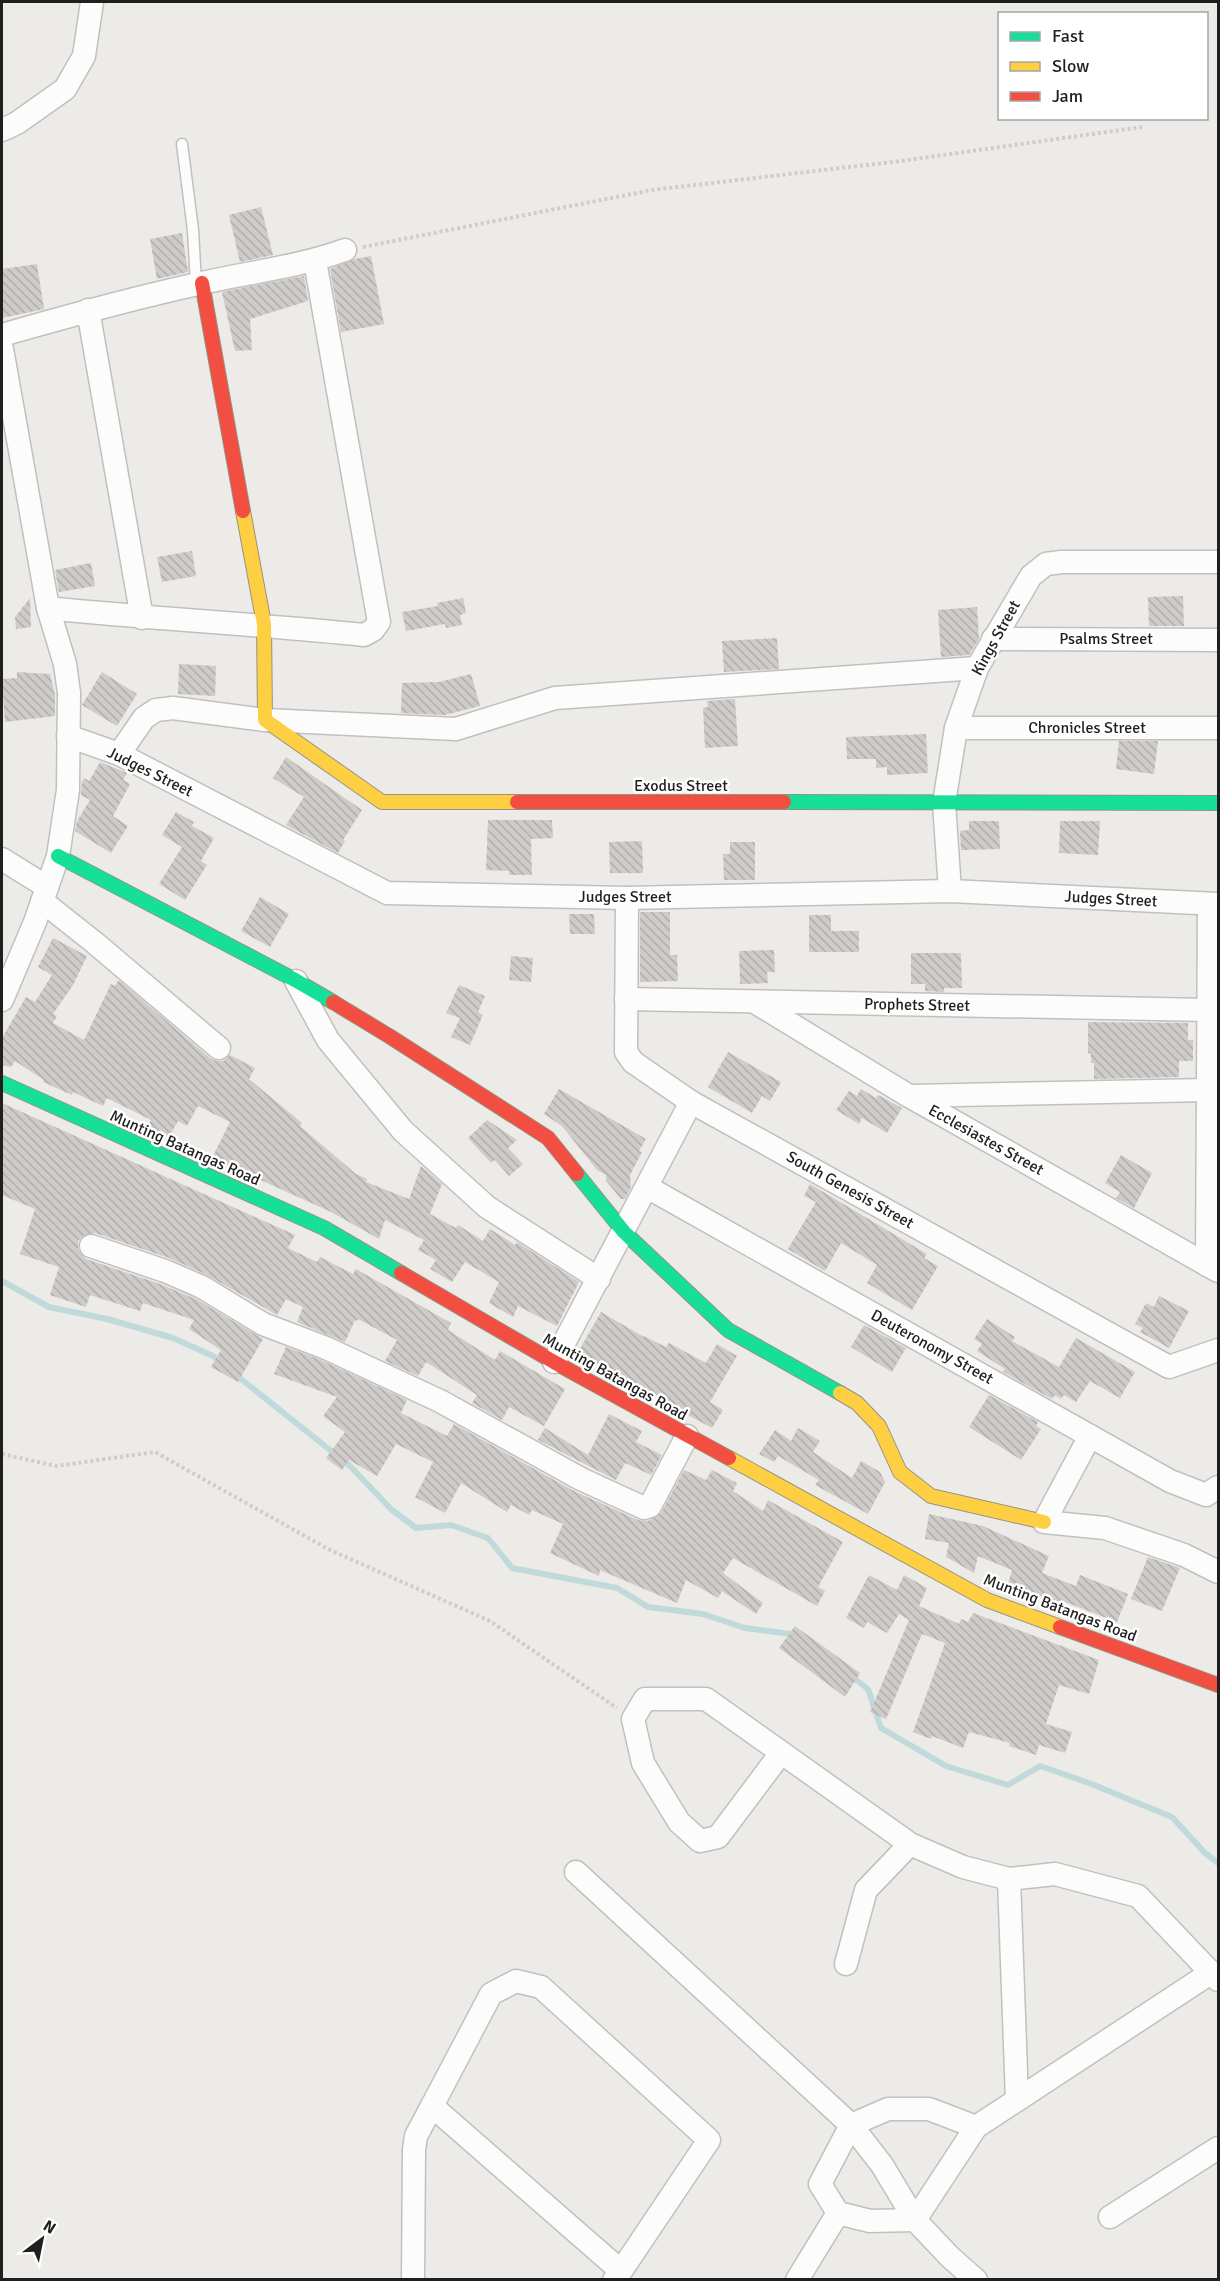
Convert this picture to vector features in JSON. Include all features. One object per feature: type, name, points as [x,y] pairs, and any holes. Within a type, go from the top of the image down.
[{"type":"street","points":[[2,130],[65,89],[84,56],[92,2]]},
{"type":"street","points":[[2,335],[88,310],[199,284],[315,261],[345,250]]},
{"type":"street","points":[[48,608],[142,618],[264,624],[364,635],[373,630],[379,622],[315,261]]},
{"type":"street","points":[[199,284],[264,624],[265,720]]},
{"type":"street","points":[[88,310],[142,618]]},
{"type":"street","points":[[2,349],[48,608],[65,664],[69,693],[68,790],[58,856],[2,1000]]},
{"type":"street","name":"Kings Street","points":[[951,891],[944,803],[956,728],[977,668],[1030,576],[1046,564],[1061,562],[1218,562]]},
{"type":"street","name":"Psalms Street","points":[[993,639],[1218,640]]},
{"type":"street","points":[[119,754],[144,718],[156,710],[172,708],[265,720],[456,729],[555,698],[977,668]]},
{"type":"street","name":"Exodus Street","points":[[265,720],[382,802],[1218,803]]},
{"type":"street","name":"Chronicles Street","points":[[956,728],[1218,728]]},
{"type":"street","name":"Judges Street","points":[[68,736],[119,754],[387,893],[627,898],[951,891],[1214,904]]},
{"type":"street","points":[[58,856],[295,980],[389,1036],[548,1138],[624,1232],[728,1330],[857,1403],[879,1426],[900,1472],[932,1496],[1044,1522],[1105,1528],[1184,1555],[1218,1572]]},
{"type":"street","points":[[2,859],[44,894],[95,943],[219,1048]]},
{"type":"street","name":"South Genesis Street","points":[[627,898],[626,1052],[633,1062],[691,1102],[1169,1367],[1218,1350]]},
{"type":"street","points":[[1213,1268],[1208,1010],[1214,904]]},
{"type":"street","points":[[295,980],[328,1040],[403,1131],[487,1207],[599,1279]]},
{"type":"street","name":"Prophets Street","points":[[626,999],[1208,1010]]},
{"type":"street","name":"Ecclesiastes Street","points":[[757,1003],[909,1096],[1213,1268]]},
{"type":"street","name":"Munting Batangas Road","points":[[2,1083],[324,1228],[687,1437],[987,1600],[1218,1685]]},
{"type":"street","points":[[909,1096],[1208,1090]]},
{"type":"street","points":[[554,1362],[691,1102]]},
{"type":"street","name":"Deuteronomy Street","points":[[647,1187],[1170,1481],[1206,1496],[1218,1488]]},
{"type":"street","points":[[92,1246],[165,1271],[202,1287],[263,1324],[326,1348],[440,1401],[581,1479],[644,1508],[650,1506],[687,1437]]},
{"type":"street","points":[[1044,1522],[1090,1436]]},
{"type":"street","points":[[781,1753],[718,1837],[700,1841],[679,1822],[643,1763],[633,1719],[645,1699],[706,1699],[910,1844],[963,1867],[1010,1879],[1055,1874],[1138,1896],[1215,1976],[976,2127],[915,2220]]},
{"type":"street","points":[[846,1964],[866,1890],[910,1844]]},
{"type":"street","points":[[576,1872],[850,2125],[882,2165],[915,2220],[950,2257],[976,2280]]},
{"type":"street","points":[[1010,1879],[1017,2100]]},
{"type":"street","points":[[413,2280],[416,2136],[491,1994],[516,1981],[541,1987],[709,2140],[617,2275],[432,2106]]},
{"type":"street","points":[[915,2220],[870,2221],[838,2213],[820,2184],[850,2125],[888,2109],[929,2109],[976,2127]]},
{"type":"street","points":[[1110,2217],[1218,2148]]},
{"type":"street","points":[[797,2280],[838,2213]]},
{"type":"lane","points":[[182,144],[199,284]]},
{"type":"path","points":[[345,250],[652,190],[901,161],[1142,127]]},
{"type":"path","points":[[2,1454],[56,1466],[155,1452],[328,1549],[490,1621],[633,1719]]},
{"type":"building","points":[[261,207],[273,255],[240,262],[229,215]]},
{"type":"building","points":[[182,233],[188,272],[157,279],[150,239]]},
{"type":"building","points":[[371,256],[384,324],[341,332],[330,269],[355,259]]},
{"type":"building","points":[[37,264],[44,309],[2,318],[2,269]]},
{"type":"building","points":[[304,276],[308,301],[250,319],[252,350],[235,351],[222,292]]},
{"type":"building","points":[[192,551],[196,576],[162,582],[157,557]]},
{"type":"building","points":[[91,563],[95,586],[59,592],[55,570]]},
{"type":"building","points":[[1183,596],[1184,626],[1149,626],[1148,597]]},
{"type":"building","points":[[30,598],[31,627],[16,629],[15,617]]},
{"type":"building","points":[[463,598],[466,613],[460,615],[462,625],[446,628],[445,624],[406,631],[402,612],[438,606],[437,603]]},
{"type":"building","points":[[977,607],[979,639],[969,655],[941,657],[938,610]]},
{"type":"building","points":[[777,638],[779,669],[724,672],[722,641]]},
{"type":"building","points":[[179,664],[216,666],[215,696],[178,694]]},
{"type":"building","points":[[17,672],[50,674],[55,695],[55,716],[5,722],[2,679],[17,678]]},
{"type":"building","points":[[102,672],[137,694],[117,726],[82,705]]},
{"type":"building","points":[[471,674],[480,706],[445,715],[401,713],[402,683],[439,682]]},
{"type":"building","points":[[735,699],[738,746],[705,748],[703,708],[708,707],[707,701]]},
{"type":"building","points":[[926,734],[928,773],[887,775],[887,767],[876,768],[876,759],[847,759],[846,737]]},
{"type":"building","points":[[1119,741],[1158,741],[1154,774],[1116,769]]},
{"type":"building","points":[[286,757],[362,810],[343,840],[345,841],[338,853],[286,825],[304,797],[273,778]]},
{"type":"building","points":[[100,762],[127,773],[123,780],[130,784],[113,816],[128,826],[111,853],[75,831],[77,821],[90,800],[81,795],[82,782],[84,778],[89,781]]},
{"type":"building","points":[[176,812],[194,822],[192,826],[214,838],[201,861],[207,865],[185,900],[159,884],[182,847],[162,835]]},
{"type":"building","points":[[488,820],[552,820],[553,838],[531,839],[532,875],[509,875],[509,871],[486,870]]},
{"type":"building","points":[[969,821],[999,821],[1000,849],[961,850],[960,831],[969,830]]},
{"type":"building","points":[[1060,821],[1100,821],[1098,855],[1059,853]]},
{"type":"building","points":[[642,841],[643,873],[610,873],[609,842]]},
{"type":"building","points":[[730,842],[755,842],[755,880],[724,880],[723,854],[730,854]]},
{"type":"building","points":[[260,897],[289,914],[270,947],[241,931]]},
{"type":"building","points":[[640,912],[670,912],[670,955],[677,955],[678,981],[640,982]]},
{"type":"building","points":[[569,914],[594,914],[595,934],[570,934]]},
{"type":"building","points":[[809,915],[831,915],[831,931],[859,931],[859,952],[809,952]]},
{"type":"building","points":[[53,938],[87,956],[73,985],[53,1014],[57,1016],[53,1023],[84,1040],[111,984],[115,986],[118,981],[121,982],[210,1058],[223,1061],[230,1055],[255,1068],[249,1079],[302,1123],[300,1126],[356,1174],[367,1179],[366,1182],[409,1199],[421,1166],[442,1184],[430,1214],[456,1228],[458,1225],[483,1241],[490,1229],[515,1245],[517,1242],[579,1282],[557,1326],[518,1306],[513,1317],[489,1303],[499,1282],[465,1262],[452,1282],[430,1269],[436,1260],[418,1250],[424,1240],[385,1220],[379,1239],[331,1212],[212,1158],[230,1122],[198,1106],[187,1126],[178,1121],[169,1137],[147,1127],[151,1120],[107,1098],[103,1106],[73,1092],[72,1095],[43,1082],[44,1080],[15,1061],[11,1067],[2,1065],[2,1038],[26,997],[35,1002],[52,975],[38,967]]},
{"type":"building","points":[[774,950],[775,972],[767,972],[768,983],[740,984],[739,951]]},
{"type":"building","points":[[911,953],[961,953],[962,988],[944,988],[944,992],[925,991],[925,984],[911,984]]},
{"type":"building","points":[[511,956],[533,958],[531,982],[509,980]]},
{"type":"building","points":[[459,985],[485,996],[478,1012],[483,1015],[470,1045],[451,1037],[460,1018],[446,1013]]},
{"type":"building","points":[[1088,1022],[1188,1023],[1188,1040],[1193,1040],[1193,1061],[1179,1061],[1179,1077],[1094,1079],[1094,1063],[1091,1063],[1091,1054],[1088,1053]]},
{"type":"building","points":[[728,1052],[781,1082],[770,1101],[762,1096],[752,1113],[708,1087]]},
{"type":"building","points":[[559,1089],[646,1139],[630,1175],[631,1187],[625,1199],[621,1199],[606,1181],[606,1175],[597,1170],[562,1126],[544,1114]]},
{"type":"building","points":[[861,1089],[876,1098],[878,1095],[902,1108],[887,1133],[862,1118],[859,1124],[836,1110],[849,1091],[857,1096]]},
{"type":"building","points":[[2,1103],[295,1235],[288,1248],[317,1262],[320,1257],[353,1274],[356,1269],[451,1323],[448,1330],[495,1360],[500,1351],[565,1389],[544,1426],[509,1407],[502,1420],[472,1403],[477,1395],[426,1362],[418,1376],[385,1361],[397,1340],[358,1319],[355,1320],[345,1342],[297,1322],[303,1307],[286,1299],[277,1315],[207,1275],[169,1258],[95,1233],[83,1236],[78,1241],[78,1249],[86,1259],[196,1299],[263,1339],[238,1382],[211,1367],[221,1350],[189,1329],[194,1320],[143,1303],[140,1311],[90,1295],[86,1307],[50,1295],[59,1267],[20,1254],[35,1209],[2,1195]]},
{"type":"building","points":[[487,1120],[517,1140],[508,1148],[523,1164],[509,1176],[495,1160],[491,1163],[468,1138]]},
{"type":"building","points":[[1121,1155],[1152,1173],[1134,1208],[1116,1198],[1120,1192],[1105,1183]]},
{"type":"building","points":[[810,1184],[927,1254],[924,1258],[938,1266],[912,1310],[867,1283],[877,1265],[841,1243],[825,1271],[788,1249],[816,1202],[804,1196]]},
{"type":"building","points":[[1159,1296],[1189,1311],[1169,1348],[1140,1332],[1143,1328],[1135,1324],[1146,1303],[1154,1307]]},
{"type":"building","points":[[601,1312],[644,1337],[666,1347],[669,1343],[706,1363],[717,1344],[737,1356],[710,1402],[723,1410],[712,1428],[641,1386],[640,1388],[577,1354]]},
{"type":"building","points":[[987,1319],[1015,1337],[1012,1341],[1059,1367],[1076,1338],[1135,1372],[1120,1398],[1090,1381],[1076,1402],[1064,1395],[1061,1399],[1055,1395],[1052,1399],[1003,1372],[1005,1369],[977,1351],[982,1344],[974,1339]]},
{"type":"building","points":[[864,1325],[906,1348],[892,1372],[851,1347]]},
{"type":"building","points":[[286,1347],[321,1360],[407,1400],[401,1413],[447,1436],[454,1424],[574,1491],[638,1520],[648,1521],[661,1513],[684,1470],[706,1480],[712,1470],[737,1483],[733,1491],[763,1511],[768,1500],[843,1542],[818,1587],[825,1591],[817,1606],[733,1558],[723,1573],[763,1603],[756,1614],[722,1591],[718,1598],[686,1580],[677,1603],[600,1570],[599,1576],[550,1553],[563,1524],[532,1510],[529,1515],[511,1505],[507,1512],[461,1483],[445,1513],[415,1497],[433,1462],[396,1444],[377,1476],[349,1460],[342,1470],[326,1458],[345,1432],[323,1416],[337,1397],[274,1374]]},
{"type":"building","points":[[989,1395],[1038,1422],[1036,1426],[1041,1429],[1021,1460],[969,1427]]},
{"type":"building","points":[[609,1414],[642,1431],[636,1442],[662,1455],[651,1475],[625,1463],[616,1480],[538,1440],[545,1428],[588,1455]]},
{"type":"building","points":[[798,1428],[820,1441],[813,1452],[852,1478],[861,1461],[880,1472],[885,1482],[868,1514],[815,1485],[819,1480],[778,1456],[774,1462],[759,1454],[775,1430],[791,1441]]},
{"type":"building","points":[[929,1514],[983,1526],[1049,1556],[1042,1573],[1076,1586],[1080,1575],[1128,1594],[1117,1622],[1065,1602],[1063,1606],[1008,1584],[1012,1570],[978,1556],[974,1573],[946,1557],[949,1543],[925,1539]]},
{"type":"building","points":[[1148,1557],[1180,1568],[1162,1611],[1131,1599]]},
{"type":"building","points":[[869,1575],[897,1590],[904,1575],[927,1588],[919,1606],[959,1624],[961,1619],[968,1622],[973,1613],[1099,1660],[1089,1694],[1059,1685],[1046,1724],[1072,1732],[1065,1753],[1039,1745],[1036,1755],[1009,1746],[1010,1743],[969,1732],[963,1748],[932,1736],[931,1739],[913,1732],[945,1643],[922,1634],[886,1719],[870,1712],[909,1620],[899,1614],[887,1633],[867,1622],[864,1628],[846,1618]]},
{"type":"building","points":[[795,1626],[860,1673],[845,1697],[779,1648]]},
{"type":"waterway","points":[[2,1281],[49,1307],[107,1319],[173,1338],[213,1356],[221,1363]]},
{"type":"waterway","points":[[236,1375],[350,1466],[392,1510],[416,1528],[451,1525],[488,1538],[512,1568],[617,1588],[648,1607],[703,1614],[745,1628],[791,1634],[795,1637]]},
{"type":"waterway","points":[[850,1675],[868,1689],[881,1728],[946,1766],[1008,1785],[1040,1766],[1089,1783],[1172,1817],[1205,1853],[1218,1863]]},
{"type":"traffic: fast","points":[[784,802],[1218,803]]},
{"type":"traffic: fast","points":[[58,856],[333,1002]]},
{"type":"traffic: fast","points":[[2,1083],[324,1228],[401,1273]]},
{"type":"traffic: fast","points":[[577,1174],[624,1232],[728,1330],[840,1393]]},
{"type":"traffic: slow","points":[[243,511],[264,624],[265,720],[382,802],[517,802]]},
{"type":"traffic: slow","points":[[840,1393],[857,1403],[879,1426],[900,1472],[931,1496],[1044,1522]]},
{"type":"traffic: slow","points":[[729,1458],[987,1600],[1060,1627]]},
{"type":"traffic: jam","points":[[202,283],[243,511]]},
{"type":"traffic: jam","points":[[517,802],[784,802]]},
{"type":"traffic: jam","points":[[333,1002],[548,1138],[577,1174]]},
{"type":"traffic: jam","points":[[401,1273],[554,1362],[729,1458]]},
{"type":"traffic: jam","points":[[1060,1627],[1218,1685]]}]
